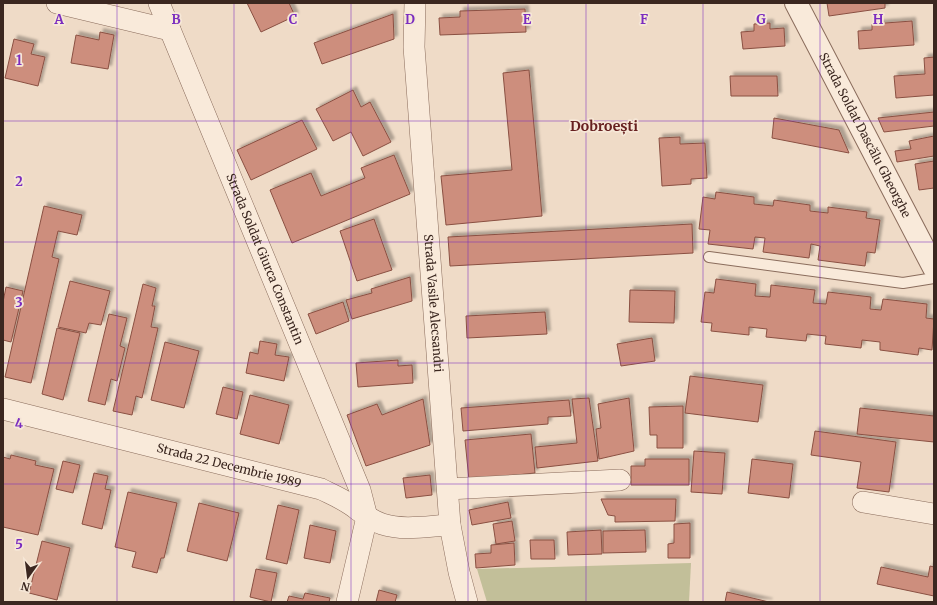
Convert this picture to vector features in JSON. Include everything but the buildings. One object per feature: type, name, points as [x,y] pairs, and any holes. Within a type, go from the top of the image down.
[{"type":"street","points":[[57,3],[170,30]]},
{"type":"street","name":"Strada Soldat Giurca Constantin","points":[[159,3],[353,472],[360,490],[367,517]]},
{"type":"street","name":"Strada Vasile Alecsandri","points":[[415,3],[414,46],[450,525],[459,572],[467,602]]},
{"type":"street","name":"Strada Soldat Dascălu Gheorghe","points":[[796,3],[934,268]]},
{"type":"street","name":"Strada 22 Decembrie 1989","points":[[3,408],[321,489],[351,505],[367,517],[382,524],[395,527],[450,525]]},
{"type":"street","points":[[448,489],[620,480]]},
{"type":"street","points":[[863,502],[934,514]]},
{"type":"street","points":[[347,602],[367,517]]},
{"type":"lane","points":[[709,257],[903,283],[934,278]]},
{"type":"shaded area","points":[[691,563],[689,602],[487,602],[477,569]]},
{"type":"district","name":"Dobroești","points":[[604,126]]}]
